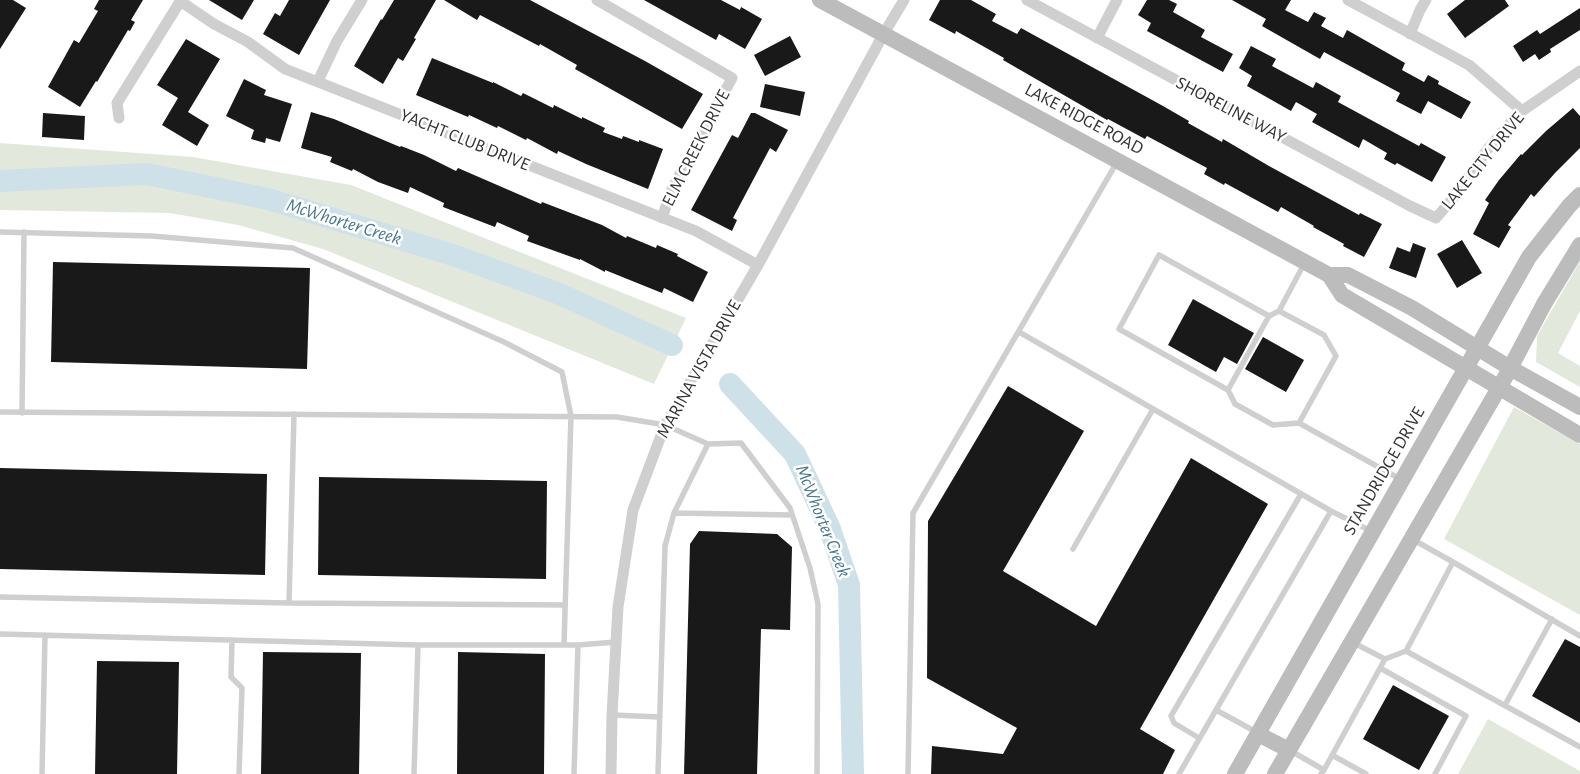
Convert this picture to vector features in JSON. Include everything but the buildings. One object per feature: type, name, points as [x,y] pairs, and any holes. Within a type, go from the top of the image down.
[{"type":"street","points":[[318,81],[337,41],[362,0]]},
{"type":"street","name":"ELM CREEK DRIVE","points":[[597,0],[732,78],[672,189],[662,218]]},
{"type":"street","name":"LAKE RIDGE ROAD","points":[[820,0],[1305,262],[1329,276],[1342,295],[1580,435]]},
{"type":"street","name":"MARINA VISTA DRIVE","points":[[611,774],[618,607],[633,510],[665,425],[758,265],[883,35],[904,0]]},
{"type":"street","name":"SHORELINE WAY","points":[[1027,0],[1410,206],[1436,218]]},
{"type":"street","points":[[1096,38],[1116,0]]},
{"type":"street","points":[[1348,0],[1469,65],[1522,111]]},
{"type":"street","points":[[1410,34],[1426,0]]},
{"type":"street","points":[[119,118],[117,103],[180,1]]},
{"type":"street","name":"YACHT CLUB DRIVE","points":[[180,1],[214,24],[248,42],[284,69],[696,231],[758,265]]},
{"type":"street","name":"LAKE CITY DRIVE","points":[[1436,218],[1456,195],[1487,150],[1522,111],[1580,71]]},
{"type":"street","name":"STANDRIDGE DRIVE","points":[[1235,774],[1529,257],[1569,206],[1580,195]]},
{"type":"street","points":[[1275,774],[1499,388],[1544,304],[1580,245]]},
{"type":"street","name":"LAKE RIDGE ROAD","points":[[1329,276],[1348,275],[1412,308],[1510,368],[1580,407]]},
{"type":"street","points":[[1258,734],[1288,750]]},
{"type":"lane","points":[[908,774],[913,513],[1118,160]]},
{"type":"lane","points":[[0,232],[152,236],[293,248],[504,342],[562,372],[571,416],[564,644]]},
{"type":"lane","points":[[22,412],[24,232]]},
{"type":"lane","points":[[1269,316],[1159,255],[1118,329],[1228,390],[1234,404],[1273,425],[1299,423],[1402,480]]},
{"type":"lane","points":[[1228,390],[1269,316],[1279,311],[1305,262]]},
{"type":"lane","points":[[1279,311],[1324,335],[1336,356],[1299,423]]},
{"type":"lane","points":[[1019,332],[1330,511],[1372,532]]},
{"type":"lane","points":[[1073,549],[1153,409]]},
{"type":"lane","points":[[0,412],[617,417],[665,425],[708,444],[741,443],[790,508],[810,568],[818,604],[817,774]]},
{"type":"lane","points":[[290,603],[294,414]]},
{"type":"lane","points":[[658,774],[665,546],[674,512],[708,444]]},
{"type":"lane","points":[[1199,738],[1174,723],[1171,716],[1301,494]]},
{"type":"lane","points":[[1179,774],[1330,511]]},
{"type":"lane","points":[[674,512],[792,515]]},
{"type":"lane","points":[[1412,539],[1580,636]]},
{"type":"lane","points":[[1288,750],[1323,772],[1385,660],[1406,651],[1453,562]]},
{"type":"lane","points":[[0,597],[290,603],[565,605]]},
{"type":"lane","points":[[1506,705],[1552,619]]},
{"type":"lane","points":[[0,634],[418,644],[578,645],[616,642]]},
{"type":"lane","points":[[42,774],[45,635]]},
{"type":"lane","points":[[232,640],[231,677],[242,688],[239,774]]},
{"type":"lane","points":[[1352,642],[1385,660]]},
{"type":"lane","points":[[414,774],[418,644]]},
{"type":"lane","points":[[574,774],[578,645]]},
{"type":"lane","points":[[1406,651],[1580,747]]},
{"type":"lane","points":[[1380,668],[1466,716],[1435,774]]},
{"type":"lane","points":[[1216,710],[1258,734]]},
{"type":"lane","points":[[612,715],[660,717]]},
{"type":"lane","points":[[1332,756],[1366,774]]},
{"type":"shaded area","points":[[0,143],[193,157],[351,185],[686,318],[654,384],[323,249],[238,225],[170,213],[0,210]]},
{"type":"shaded area","points":[[1580,261],[1580,311],[1558,353],[1580,366],[1580,387],[1536,362],[1537,336]]},
{"type":"shaded area","points":[[1514,407],[1580,444],[1580,615],[1444,539]]},
{"type":"shaded area","points":[[1488,719],[1580,771],[1580,774],[1458,774]]},
{"type":"waterway","name":"McWhorter Creek","points":[[0,181],[147,174],[268,199],[456,256],[557,293],[672,345]]},
{"type":"waterway","name":"McWhorter Creek","points":[[730,384],[795,454],[830,529],[849,585],[853,774]]}]
